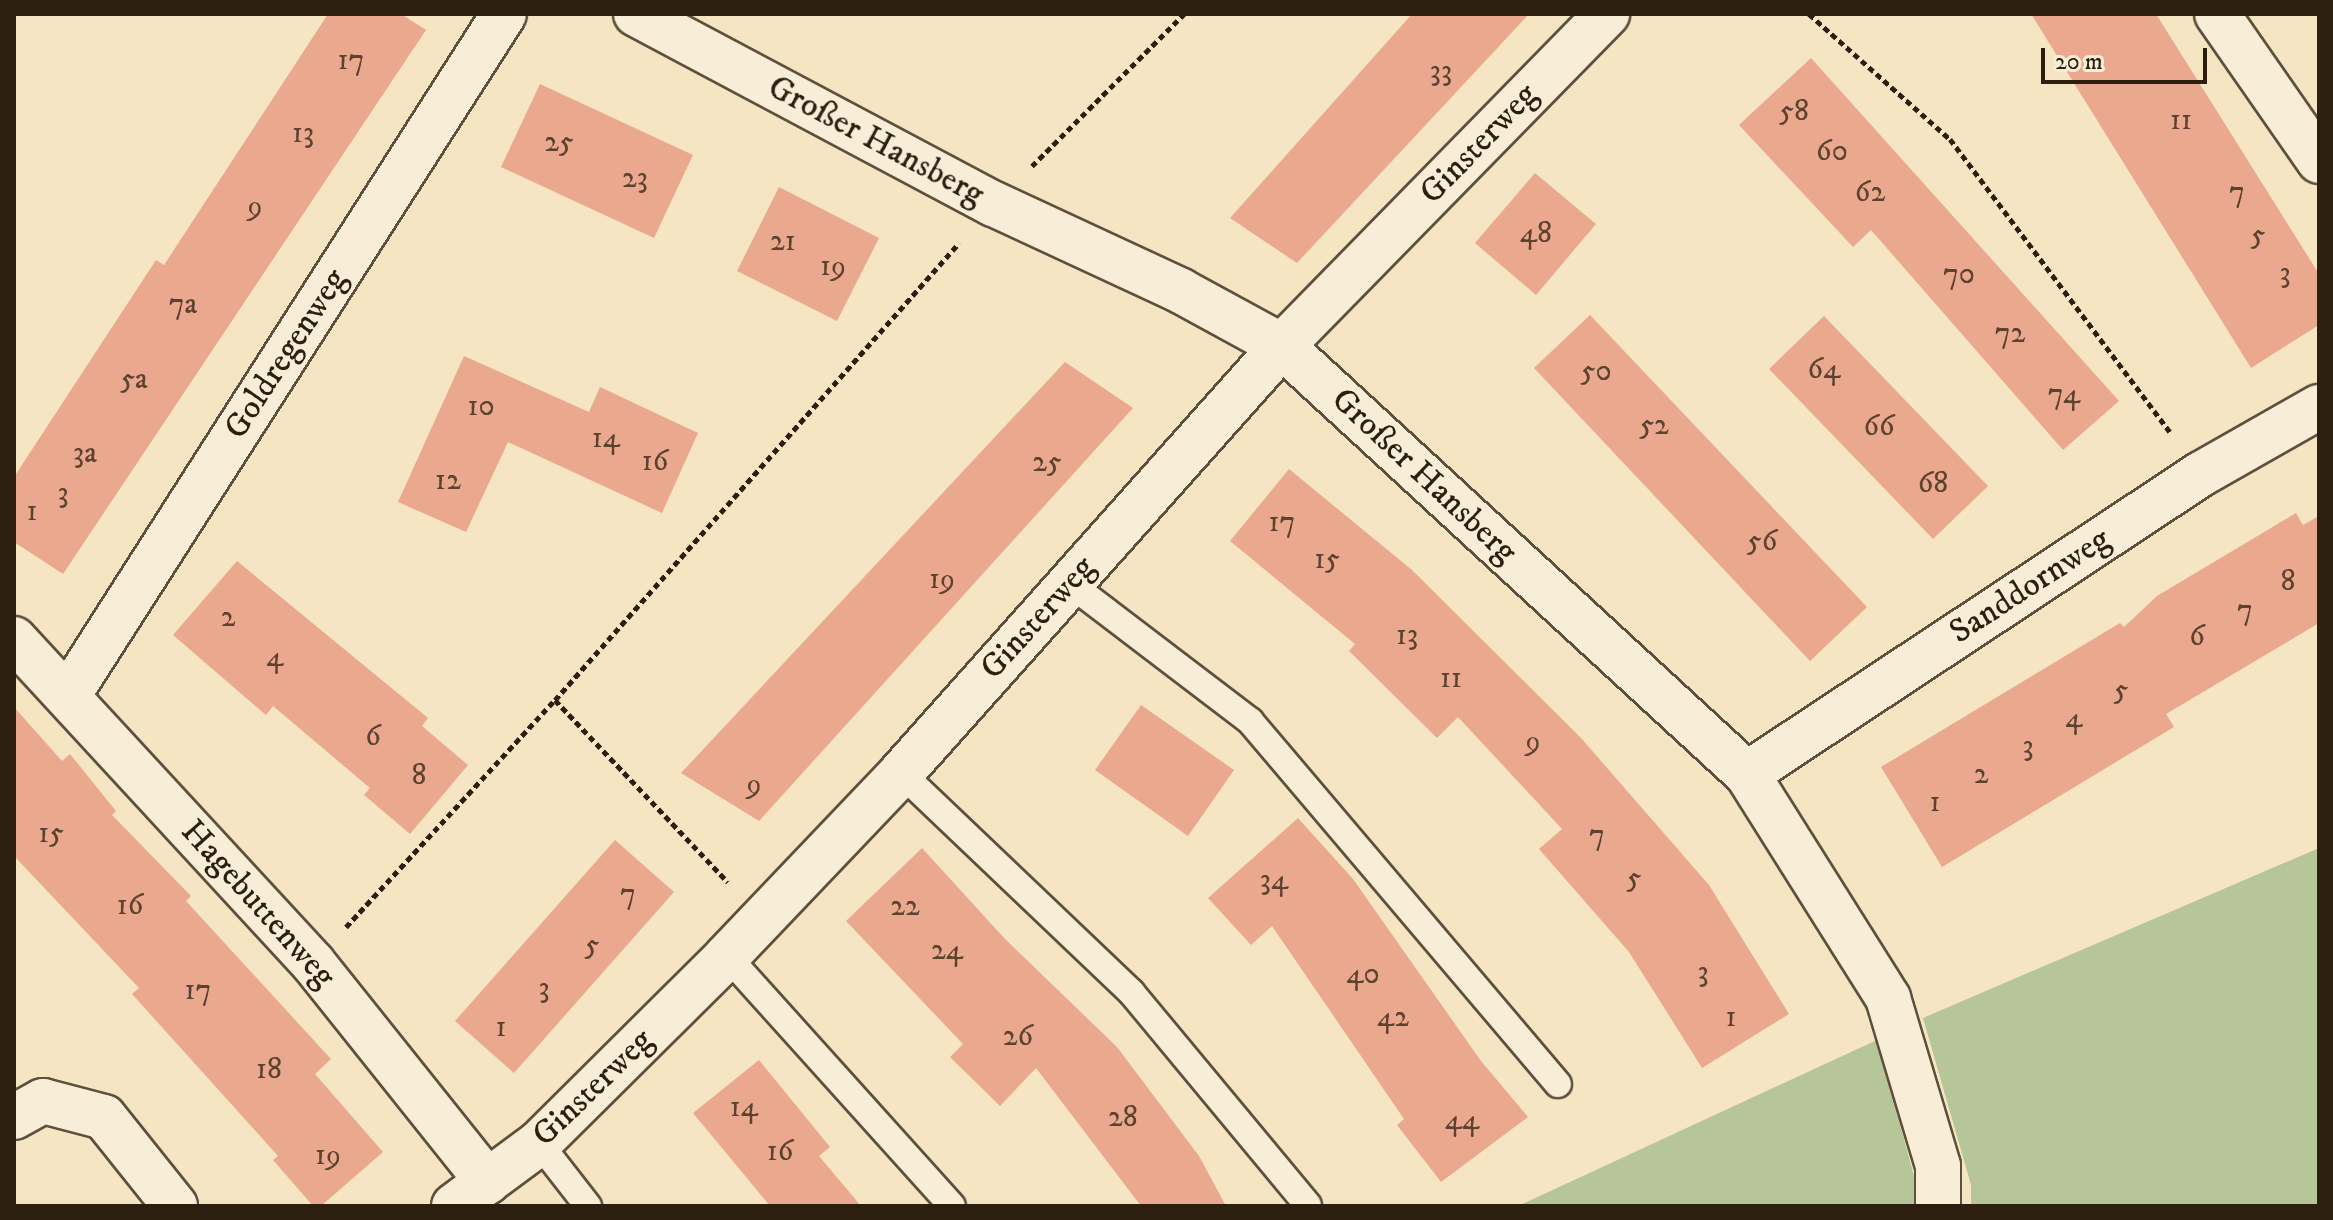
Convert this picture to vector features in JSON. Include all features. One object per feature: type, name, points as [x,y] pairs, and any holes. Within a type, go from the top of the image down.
[{"type":"street","name":"Goldregenweg","points":[[69,694],[504,14]]},
{"type":"street","name":"Großer Hansberg","points":[[636,14],[994,204],[1181,291],[1282,346],[1747,774],[1888,998],[1938,1166],[1938,1206]]},
{"type":"street","name":"Ginsterweg","points":[[471,1194],[539,1143],[727,956],[901,773],[1282,346],[1607,14]]},
{"type":"street","points":[[2217,14],[2319,161]]},
{"type":"street","name":"Sanddornweg","points":[[1747,774],[2201,474],[2319,407]]},
{"type":"street","name":"Hagebuttenweg","points":[[14,639],[69,694],[313,963],[471,1194]]},
{"type":"street","points":[[14,1117],[43,1101],[74,1106],[104,1117],[175,1206]]},
{"type":"lane","points":[[1069,583],[1250,721],[1558,1084]]},
{"type":"lane","points":[[901,773],[1131,992],[1308,1205]]},
{"type":"lane","points":[[727,956],[952,1206]]},
{"type":"lane","points":[[539,1143],[588,1206]]},
{"type":"path","points":[[313,963],[555,700],[994,204],[1184,14]]},
{"type":"path","points":[[1809,14],[1950,139],[2201,474]]},
{"type":"path","points":[[555,700],[762,918]]},
{"type":"green space","points":[[2319,848],[2319,1206],[1971,1206],[1971,1185],[1923,1018]]},
{"type":"green space","points":[[1877,1040],[1917,1187],[1918,1206],[1518,1206]]},
{"type":"building","points":[[328,14],[401,14],[426,30],[63,574],[14,542],[14,477],[156,260],[164,265]]},
{"type":"building","points":[[1412,14],[1529,14],[1297,263],[1230,218]]},
{"type":"building","points":[[2031,14],[2156,14],[2319,274],[2319,325],[2251,368]]},
{"type":"building","points":[[1811,58],[2119,401],[2063,450],[1871,230],[1853,247],[1739,125]]},
{"type":"building","points":[[540,84],[693,155],[654,238],[501,167]]},
{"type":"building","points":[[1535,173],[1596,224],[1536,295],[1475,243]]},
{"type":"building","points":[[779,187],[879,238],[837,321],[737,271]]},
{"type":"building","points":[[1590,315],[1867,607],[1810,661],[1534,368]]},
{"type":"building","points":[[1824,316],[1988,486],[1933,539],[1769,369]]},
{"type":"building","points":[[464,356],[589,412],[600,387],[698,433],[662,513],[508,442],[466,532],[398,502]]},
{"type":"building","points":[[1065,362],[1133,408],[759,821],[681,773]]},
{"type":"building","points":[[1289,469],[1412,570],[1581,738],[1709,885],[1789,1014],[1702,1068],[1629,952],[1539,849],[1562,829],[1458,717],[1437,738],[1349,651],[1355,644],[1230,541]]},
{"type":"building","points":[[2296,513],[2303,525],[2319,516],[2319,623],[2166,714],[2174,727],[1942,867],[1881,767],[2120,623],[2124,627],[2157,596]]},
{"type":"building","points":[[237,561],[428,718],[422,726],[468,765],[410,834],[364,795],[370,788],[273,706],[266,715],[173,635]]},
{"type":"building","points":[[1141,705],[1234,770],[1188,836],[1095,770]]},
{"type":"building","points":[[14,707],[62,761],[70,754],[116,811],[112,815],[191,896],[186,901],[331,1059],[315,1074],[383,1152],[321,1206],[313,1206],[273,1160],[278,1156],[132,994],[139,988],[14,856]]},
{"type":"building","points":[[1298,818],[1353,879],[1481,1061],[1528,1117],[1441,1182],[1397,1125],[1404,1119],[1272,926],[1251,945],[1208,898]]},
{"type":"building","points":[[615,840],[674,892],[514,1073],[455,1021]]},
{"type":"building","points":[[922,848],[1005,939],[1117,1047],[1199,1156],[1226,1206],[1141,1206],[1036,1068],[1000,1106],[950,1057],[963,1044],[846,921]]},
{"type":"building","points":[[759,1060],[830,1147],[819,1156],[861,1206],[770,1206],[693,1113]]}]
